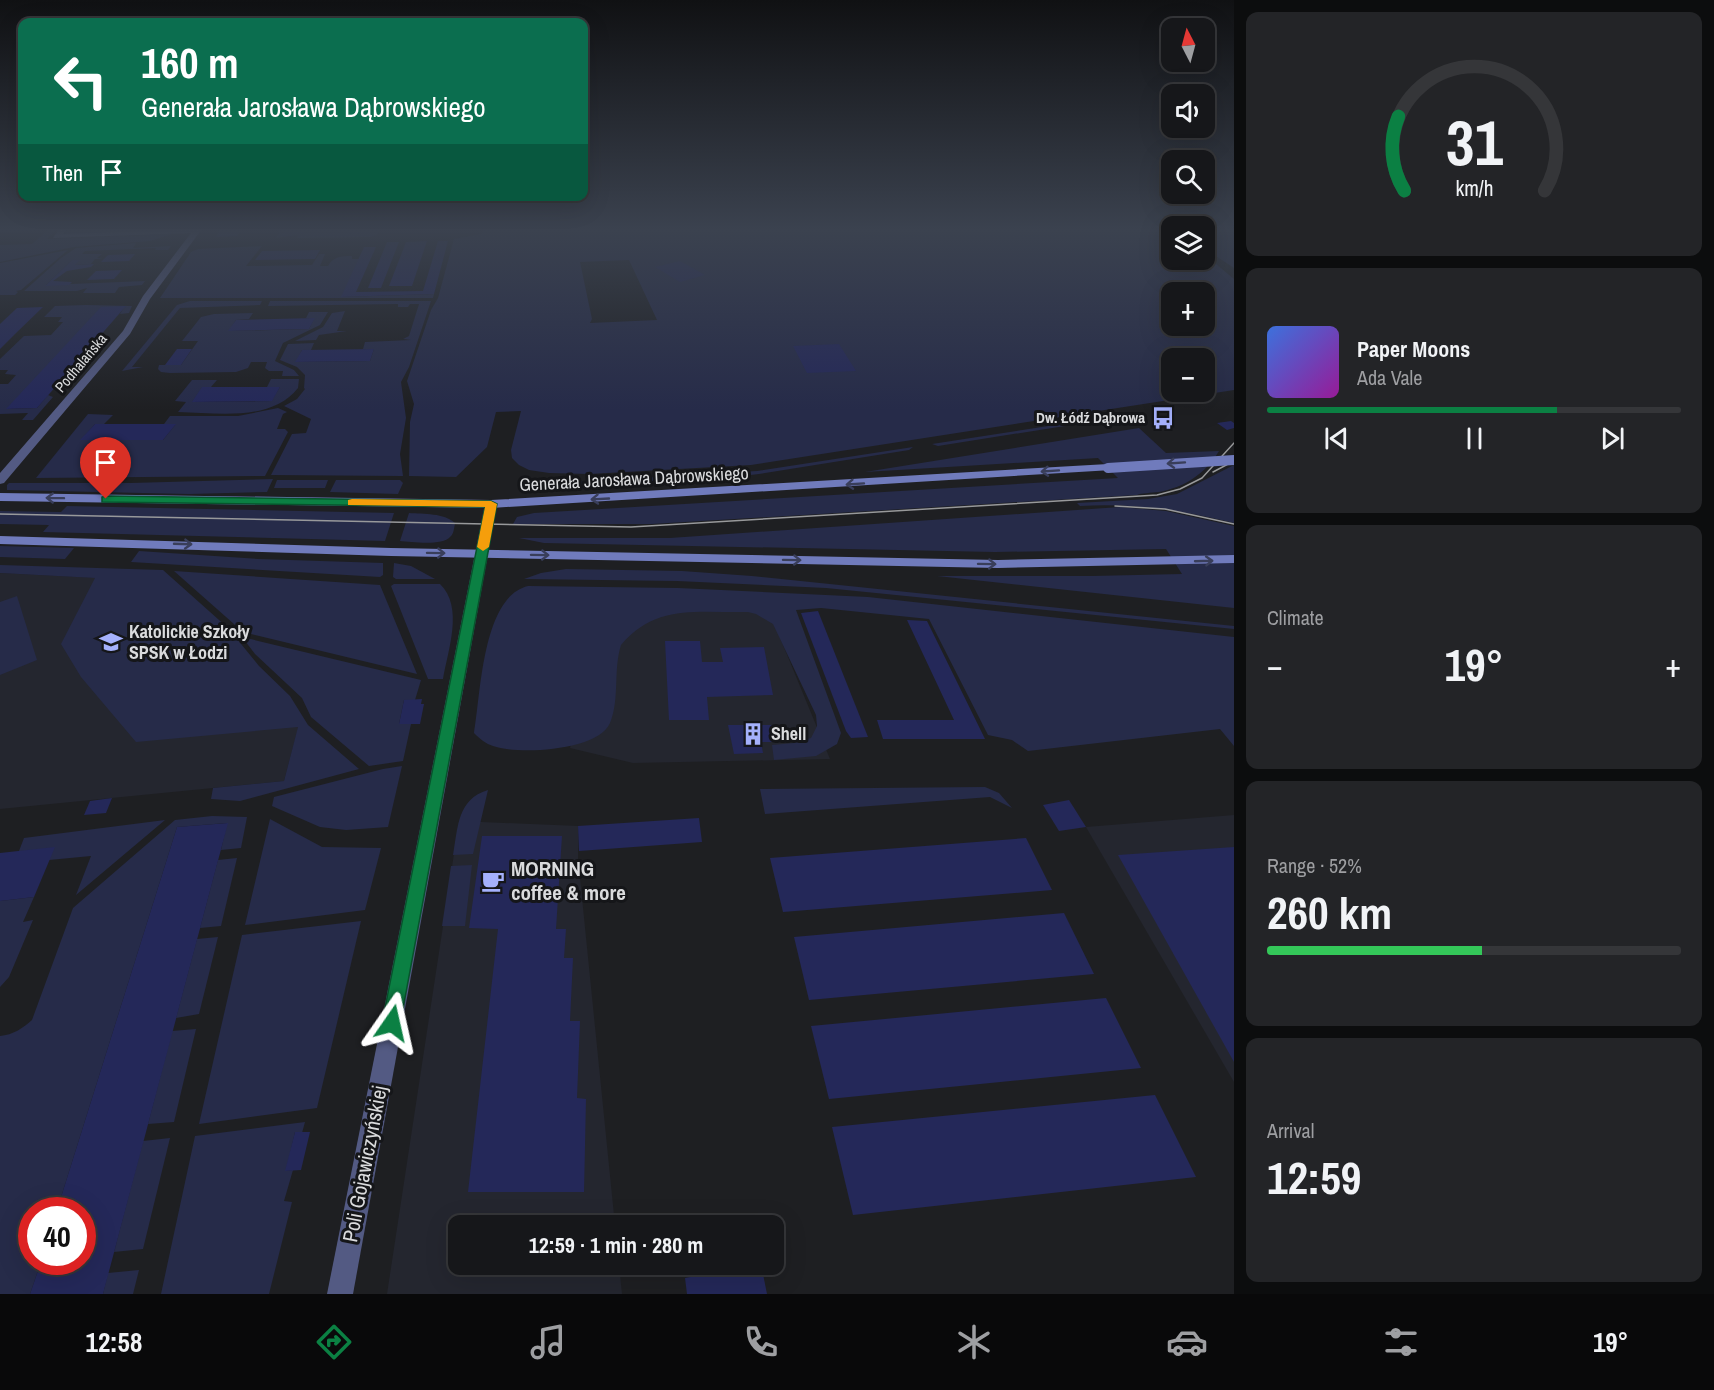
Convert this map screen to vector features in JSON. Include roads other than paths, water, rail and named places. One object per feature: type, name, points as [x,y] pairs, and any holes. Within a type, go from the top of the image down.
[{"type":"main road","name":"Generała Jarosława Dąbrowskiego","points":[[0,497],[491,504],[1234,460]]},
{"type":"main road","points":[[0,540],[481,554],[998,564],[1234,559]]},
{"type":"street","name":"Podhalańska","points":[[0,480],[127,332],[153,289]]},
{"type":"street","name":"Poli Gojawiczyńskiej","points":[[340,1294],[491,504]]},
{"type":"tram line","points":[[0,514],[631,527],[1157,495],[1180,489],[1202,478],[1234,443]]},
{"type":"tram line","points":[[1213,472],[1234,461]]},
{"type":"tram line","points":[[1115,506],[1165,509],[1234,524]]},
{"type":"place","name":"Dw. Łódź Dąbrowa","points":[[1163,418]]},
{"type":"place","name":"Katolickie Szkoły SPSK w Łodzi","points":[[111,642]]},
{"type":"place","name":"Shell","points":[[753,734]]},
{"type":"place","name":"MORNING coffee & more","points":[[493,881]]}]
